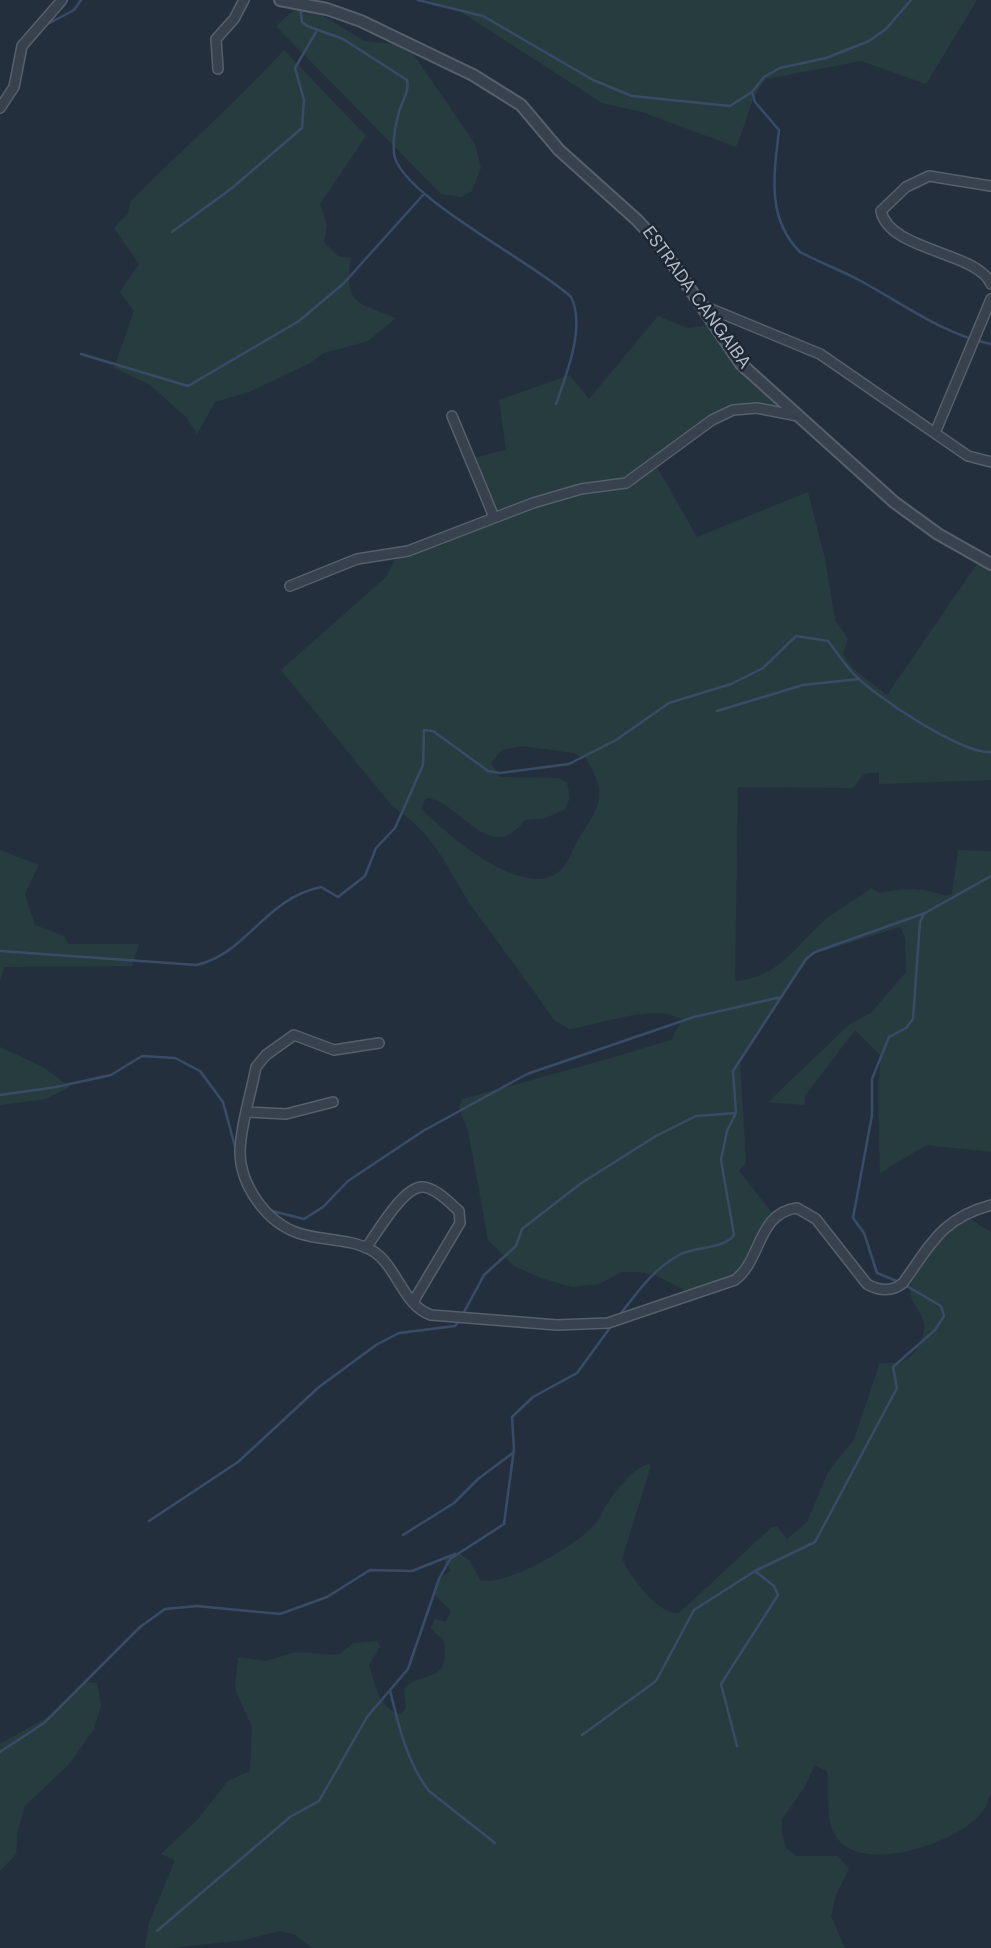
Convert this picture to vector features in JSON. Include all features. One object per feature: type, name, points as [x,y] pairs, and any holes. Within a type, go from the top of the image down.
[{"type":"street","points":[[0,108],[14,86],[22,46],[62,0]]},
{"type":"street","points":[[218,69],[216,39],[234,19],[244,0]]},
{"type":"street","name":"ESTRADA CANGAIBA","points":[[280,0],[327,9],[361,21],[473,75],[513,99],[568,159],[638,220],[660,245],[741,364],[911,514],[938,534],[991,564]]},
{"type":"street","points":[[991,186],[929,176],[906,187],[881,211],[883,219],[897,234],[978,271],[991,284]]},
{"type":"street","points":[[935,433],[991,299]]},
{"type":"street","points":[[699,304],[820,354],[968,456],[991,461]]},
{"type":"street","points":[[290,586],[357,558],[408,551],[494,517],[564,494],[626,483],[712,420],[733,410],[757,408],[800,417]]},
{"type":"street","points":[[452,416],[494,517]]},
{"type":"street","points":[[379,1043],[334,1050],[298,1036],[290,1037],[258,1063],[242,1134],[243,1169],[264,1211],[272,1220],[299,1233],[366,1248],[385,1262],[413,1302],[427,1314],[453,1319],[557,1325],[608,1323],[735,1280],[748,1267],[772,1219],[783,1211],[797,1208],[816,1219],[867,1284],[886,1290],[903,1283],[951,1221],[963,1213],[991,1205]]},
{"type":"street","points":[[248,1112],[286,1114],[333,1102]]},
{"type":"street","points":[[366,1248],[402,1197],[414,1188],[428,1188],[459,1211],[460,1223],[413,1302]]},
{"type":"green space","points":[[426,0],[977,0],[926,84],[861,61],[766,79],[752,103],[736,147],[642,112],[602,103],[455,8]]},
{"type":"green space","points":[[298,6],[311,8],[364,41],[407,45],[475,144],[481,168],[472,191],[461,197],[441,194],[276,26]]},
{"type":"green space","points":[[284,50],[366,136],[320,204],[327,226],[324,242],[338,256],[351,258],[349,285],[356,300],[396,318],[368,341],[324,353],[310,363],[249,392],[215,402],[197,434],[186,417],[150,385],[114,368],[134,311],[120,292],[139,264],[114,228],[128,213],[130,202]]},
{"type":"green space","points":[[658,316],[687,328],[711,325],[786,405],[725,415],[655,464],[697,537],[808,492],[825,559],[835,620],[848,639],[843,654],[852,668],[887,695],[979,561],[991,566],[991,780],[879,784],[879,772],[864,774],[853,788],[738,787],[735,975],[736,981],[751,978],[776,967],[825,920],[871,888],[879,893],[912,889],[945,896],[952,894],[958,850],[991,851],[991,1152],[926,1145],[880,1173],[878,1085],[881,1056],[855,1030],[805,1096],[805,1105],[768,1102],[850,1024],[871,1013],[906,972],[905,938],[900,927],[811,955],[740,1058],[746,1163],[739,1171],[773,1214],[762,1229],[741,1273],[710,1289],[686,1291],[653,1274],[637,1272],[622,1272],[599,1284],[572,1287],[514,1266],[488,1240],[468,1130],[459,1108],[462,1099],[671,1040],[682,1020],[658,1013],[643,1014],[569,1029],[554,1020],[475,911],[432,842],[409,818],[393,807],[281,670],[386,577],[396,558],[499,520],[473,458],[506,450],[499,400],[570,375],[589,399]],"holes":[[[522,746],[573,753],[586,758],[597,780],[598,805],[567,862],[554,875],[539,879],[502,869],[463,845],[421,808],[426,798],[438,801],[487,834],[499,837],[512,833],[525,820],[545,818],[564,810],[570,798],[567,783],[559,778],[500,777],[491,763],[502,750]]]},
{"type":"green space","points":[[0,850],[39,865],[25,894],[35,925],[64,936],[68,944],[139,944],[132,966],[4,967],[0,981]]},
{"type":"green space","points":[[0,1047],[43,1067],[70,1087],[45,1099],[0,1105]]},
{"type":"green space","points":[[967,1217],[991,1232],[991,1791],[984,1809],[972,1822],[938,1841],[897,1853],[860,1852],[845,1846],[833,1830],[828,1811],[827,1771],[815,1765],[804,1788],[782,1819],[782,1833],[786,1848],[797,1856],[838,1856],[849,1869],[836,1895],[831,1916],[845,1948],[312,1948],[296,1935],[280,1931],[244,1940],[173,1948],[145,1948],[149,1923],[175,1860],[161,1854],[197,1820],[228,1781],[250,1771],[252,1727],[235,1689],[238,1657],[266,1661],[296,1652],[335,1655],[353,1643],[377,1641],[380,1647],[369,1665],[373,1680],[383,1701],[401,1714],[406,1707],[404,1689],[411,1683],[433,1675],[443,1665],[444,1641],[431,1628],[435,1619],[446,1622],[451,1611],[435,1595],[437,1581],[451,1570],[443,1559],[458,1553],[469,1560],[481,1581],[493,1581],[525,1570],[559,1552],[587,1532],[598,1521],[605,1506],[626,1480],[638,1469],[649,1464],[651,1466],[622,1559],[631,1575],[654,1602],[671,1612],[679,1613],[772,1527],[777,1526],[787,1539],[807,1522],[828,1472],[854,1439],[880,1363],[905,1360],[913,1354],[923,1336],[923,1319],[910,1292],[915,1273],[927,1255]]},
{"type":"green space","points":[[84,1682],[97,1683],[101,1706],[94,1729],[69,1764],[25,1806],[18,1829],[16,1854],[0,1871],[0,1744],[48,1717]]},
{"type":"waterway","points":[[44,26],[74,10],[81,0]]},
{"type":"waterway","points":[[418,0],[483,16],[593,80],[632,96],[730,106],[752,92],[764,77],[780,68],[826,58],[869,41],[886,29],[911,0]]},
{"type":"waterway","points":[[300,7],[302,22],[307,26],[343,39],[407,80],[394,139],[394,153],[401,170],[442,208],[571,297],[576,322],[573,351],[556,404]]},
{"type":"waterway","points":[[172,232],[232,188],[302,128],[304,100],[295,68],[316,32]]},
{"type":"waterway","points":[[752,92],[755,102],[779,130],[774,179],[777,210],[789,239],[800,252],[859,280],[939,325],[991,344]]},
{"type":"waterway","points":[[81,354],[188,386],[299,321],[344,283],[423,195]]},
{"type":"waterway","points":[[0,951],[197,965],[215,958],[244,938],[285,902],[301,893],[321,887],[338,897],[365,876],[376,848],[395,828],[423,765],[424,730],[433,731],[488,771],[500,773],[569,764],[616,740],[669,703],[731,684],[763,668],[796,636],[828,641],[861,681],[896,708],[960,744],[991,752]]},
{"type":"waterway","points":[[717,711],[803,685],[859,679]]},
{"type":"waterway","points":[[618,1317],[646,1283],[669,1261],[686,1252],[716,1246],[734,1235],[721,1160],[727,1131],[736,1113],[733,1071],[806,959],[815,952],[925,913],[991,876]]},
{"type":"waterway","points":[[899,1282],[877,1273],[864,1233],[853,1218],[872,1115],[872,1079],[889,1037],[906,1028],[913,1019],[920,922],[924,914]]},
{"type":"waterway","points":[[272,1211],[304,1219],[323,1207],[348,1181],[423,1131],[527,1074],[694,1017],[781,997]]},
{"type":"waterway","points":[[0,1095],[111,1075],[142,1056],[175,1058],[200,1071],[223,1102],[237,1154]]},
{"type":"waterway","points":[[463,1314],[484,1275],[516,1246],[522,1229],[580,1184],[656,1136],[696,1116],[736,1113]]},
{"type":"waterway","points":[[582,1735],[656,1681],[694,1610],[755,1571],[815,1542],[897,1388],[893,1367],[935,1330],[944,1316],[941,1306],[905,1285]]},
{"type":"waterway","points":[[149,1521],[238,1462],[319,1387],[376,1345],[399,1333],[455,1326],[460,1320]]},
{"type":"waterway","points":[[157,1931],[290,1817],[319,1801],[367,1717],[408,1669],[439,1579],[450,1559],[504,1524],[514,1449],[512,1417],[533,1397],[577,1373],[612,1325]]},
{"type":"waterway","points":[[403,1535],[454,1503],[478,1479],[514,1452]]},
{"type":"waterway","points":[[0,1752],[44,1723],[140,1627],[165,1609],[197,1606],[280,1614],[327,1597],[370,1570],[412,1571],[455,1554]]},
{"type":"waterway","points":[[737,1746],[721,1684],[778,1595],[774,1586],[755,1571]]},
{"type":"waterway","points":[[390,1690],[404,1743],[421,1780],[429,1791],[495,1843]]}]
